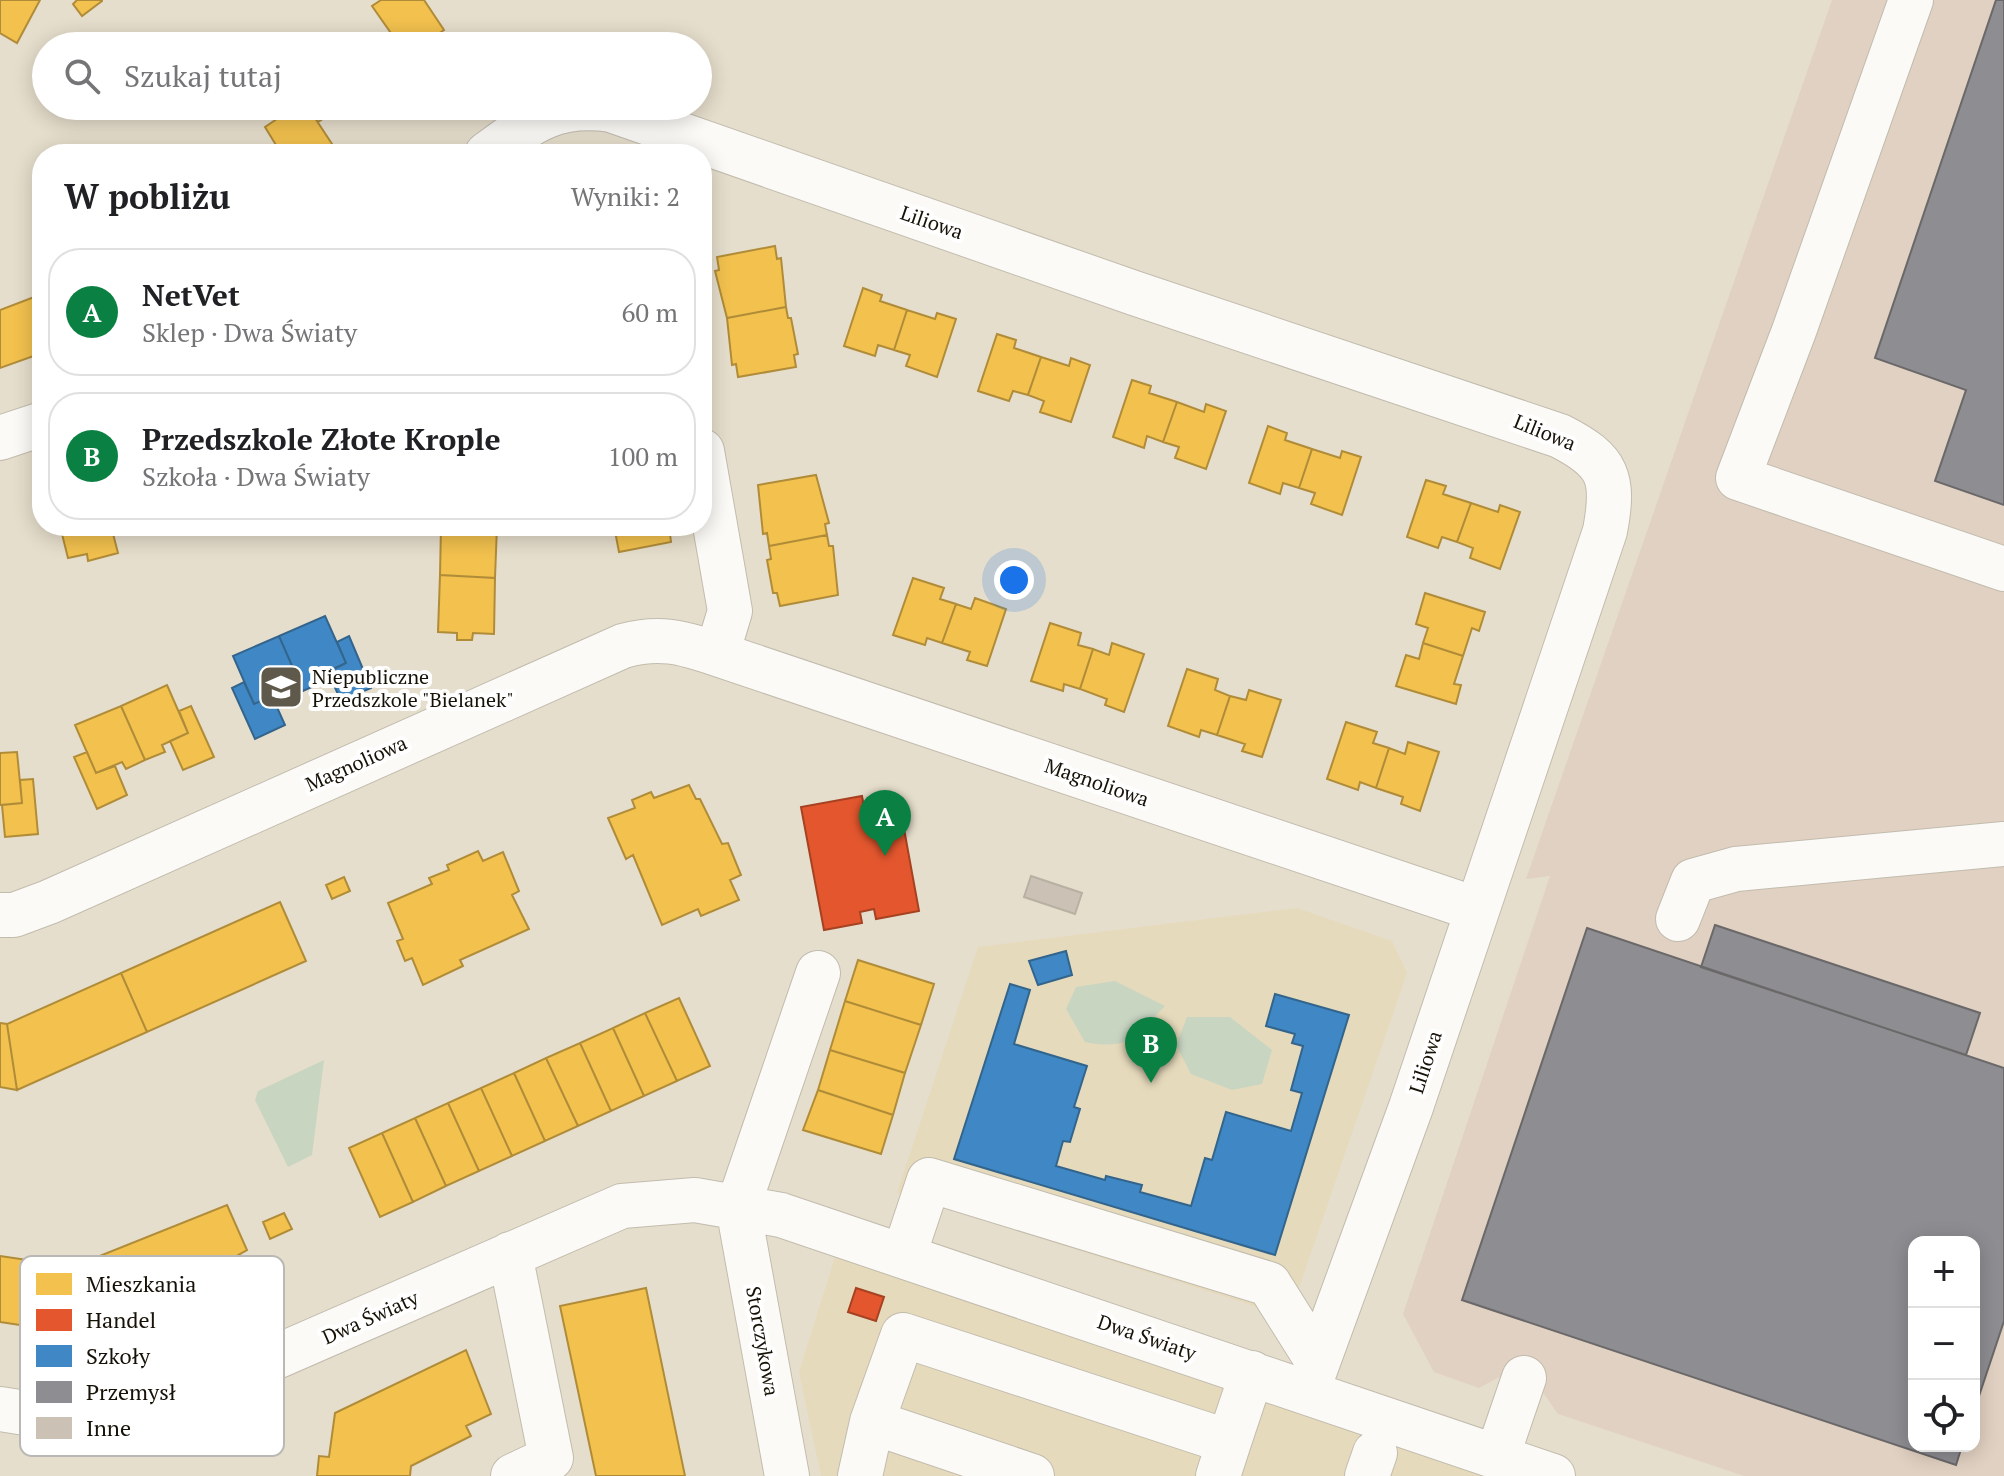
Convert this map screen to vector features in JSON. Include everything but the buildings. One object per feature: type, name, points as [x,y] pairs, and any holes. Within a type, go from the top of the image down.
[{"type":"street","points":[[1911,0],[1794,331],[1738,478],[2004,569]]},
{"type":"street","name":"Liliowa","points":[[502,144],[538,120]]},
{"type":"street","name":"Liliowa","points":[[630,120],[674,144]]},
{"type":"street","name":"Liliowa","points":[[712,156],[1560,436],[1589,451],[1604,470],[1612,495],[1605,531],[1411,1107],[1312,1377]]},
{"type":"street","points":[[0,438],[32,427]]},
{"type":"street","points":[[712,508],[730,611],[717,654]]},
{"type":"street","name":"Magnoliowa","points":[[0,915],[14,915],[49,902],[623,646],[649,639],[672,639],[1476,909]]},
{"type":"street","points":[[1678,919],[1693,881],[1736,869],[2004,844]]},
{"type":"street","points":[[738,1207],[818,973]]},
{"type":"street","points":[[904,1255],[929,1180],[1269,1284],[1312,1377]]},
{"type":"street","name":"Dwa Światy","points":[[284,1353],[622,1206],[695,1200],[781,1215],[1252,1373],[1312,1377],[1497,1457],[1553,1476]]},
{"type":"street","name":"Storczykowa","points":[[738,1207],[787,1476]]},
{"type":"street","points":[[510,1254],[540,1470]]},
{"type":"street","points":[[860,1476],[872,1422],[903,1335],[1223,1459],[1252,1373]]},
{"type":"street","points":[[1497,1457],[1524,1378]]},
{"type":"street","name":"Dwa Światy","points":[[0,1409],[20,1412]]},
{"type":"street","points":[[872,1422],[1032,1476]]},
{"type":"shaded area","points":[[1832,0],[2004,0],[2004,1476],[1744,1476],[1558,1414],[1537,1384],[1507,1373],[1479,1388],[1434,1372],[1403,1314],[1550,876],[1526,879]]},
{"type":"shaded area","points":[[1297,908],[1392,941],[1407,973],[1299,1288],[1264,1309],[897,1193],[978,947]]},
{"type":"shaded area","points":[[836,1254],[1490,1476],[821,1476],[799,1372]]},
{"type":"green space","points":[[1115,981],[1165,1006],[1131,1039],[1112,1044],[1085,1042],[1066,1009],[1076,987]]},
{"type":"green space","points":[[1187,1017],[1230,1017],[1272,1050],[1262,1084],[1232,1090],[1191,1074],[1176,1045]]},
{"type":"green space","points":[[324,1060],[312,1155],[288,1167],[255,1100],[258,1091]]},
{"type":"place","name":"Niepubliczne Przedszkole \"Bielanek\"","points":[[281,687]]},
{"type":"place","name":"NetVet","points":[[885,856]]},
{"type":"place","name":"Przedszkole Złote Krople","points":[[1151,1083]]}]
